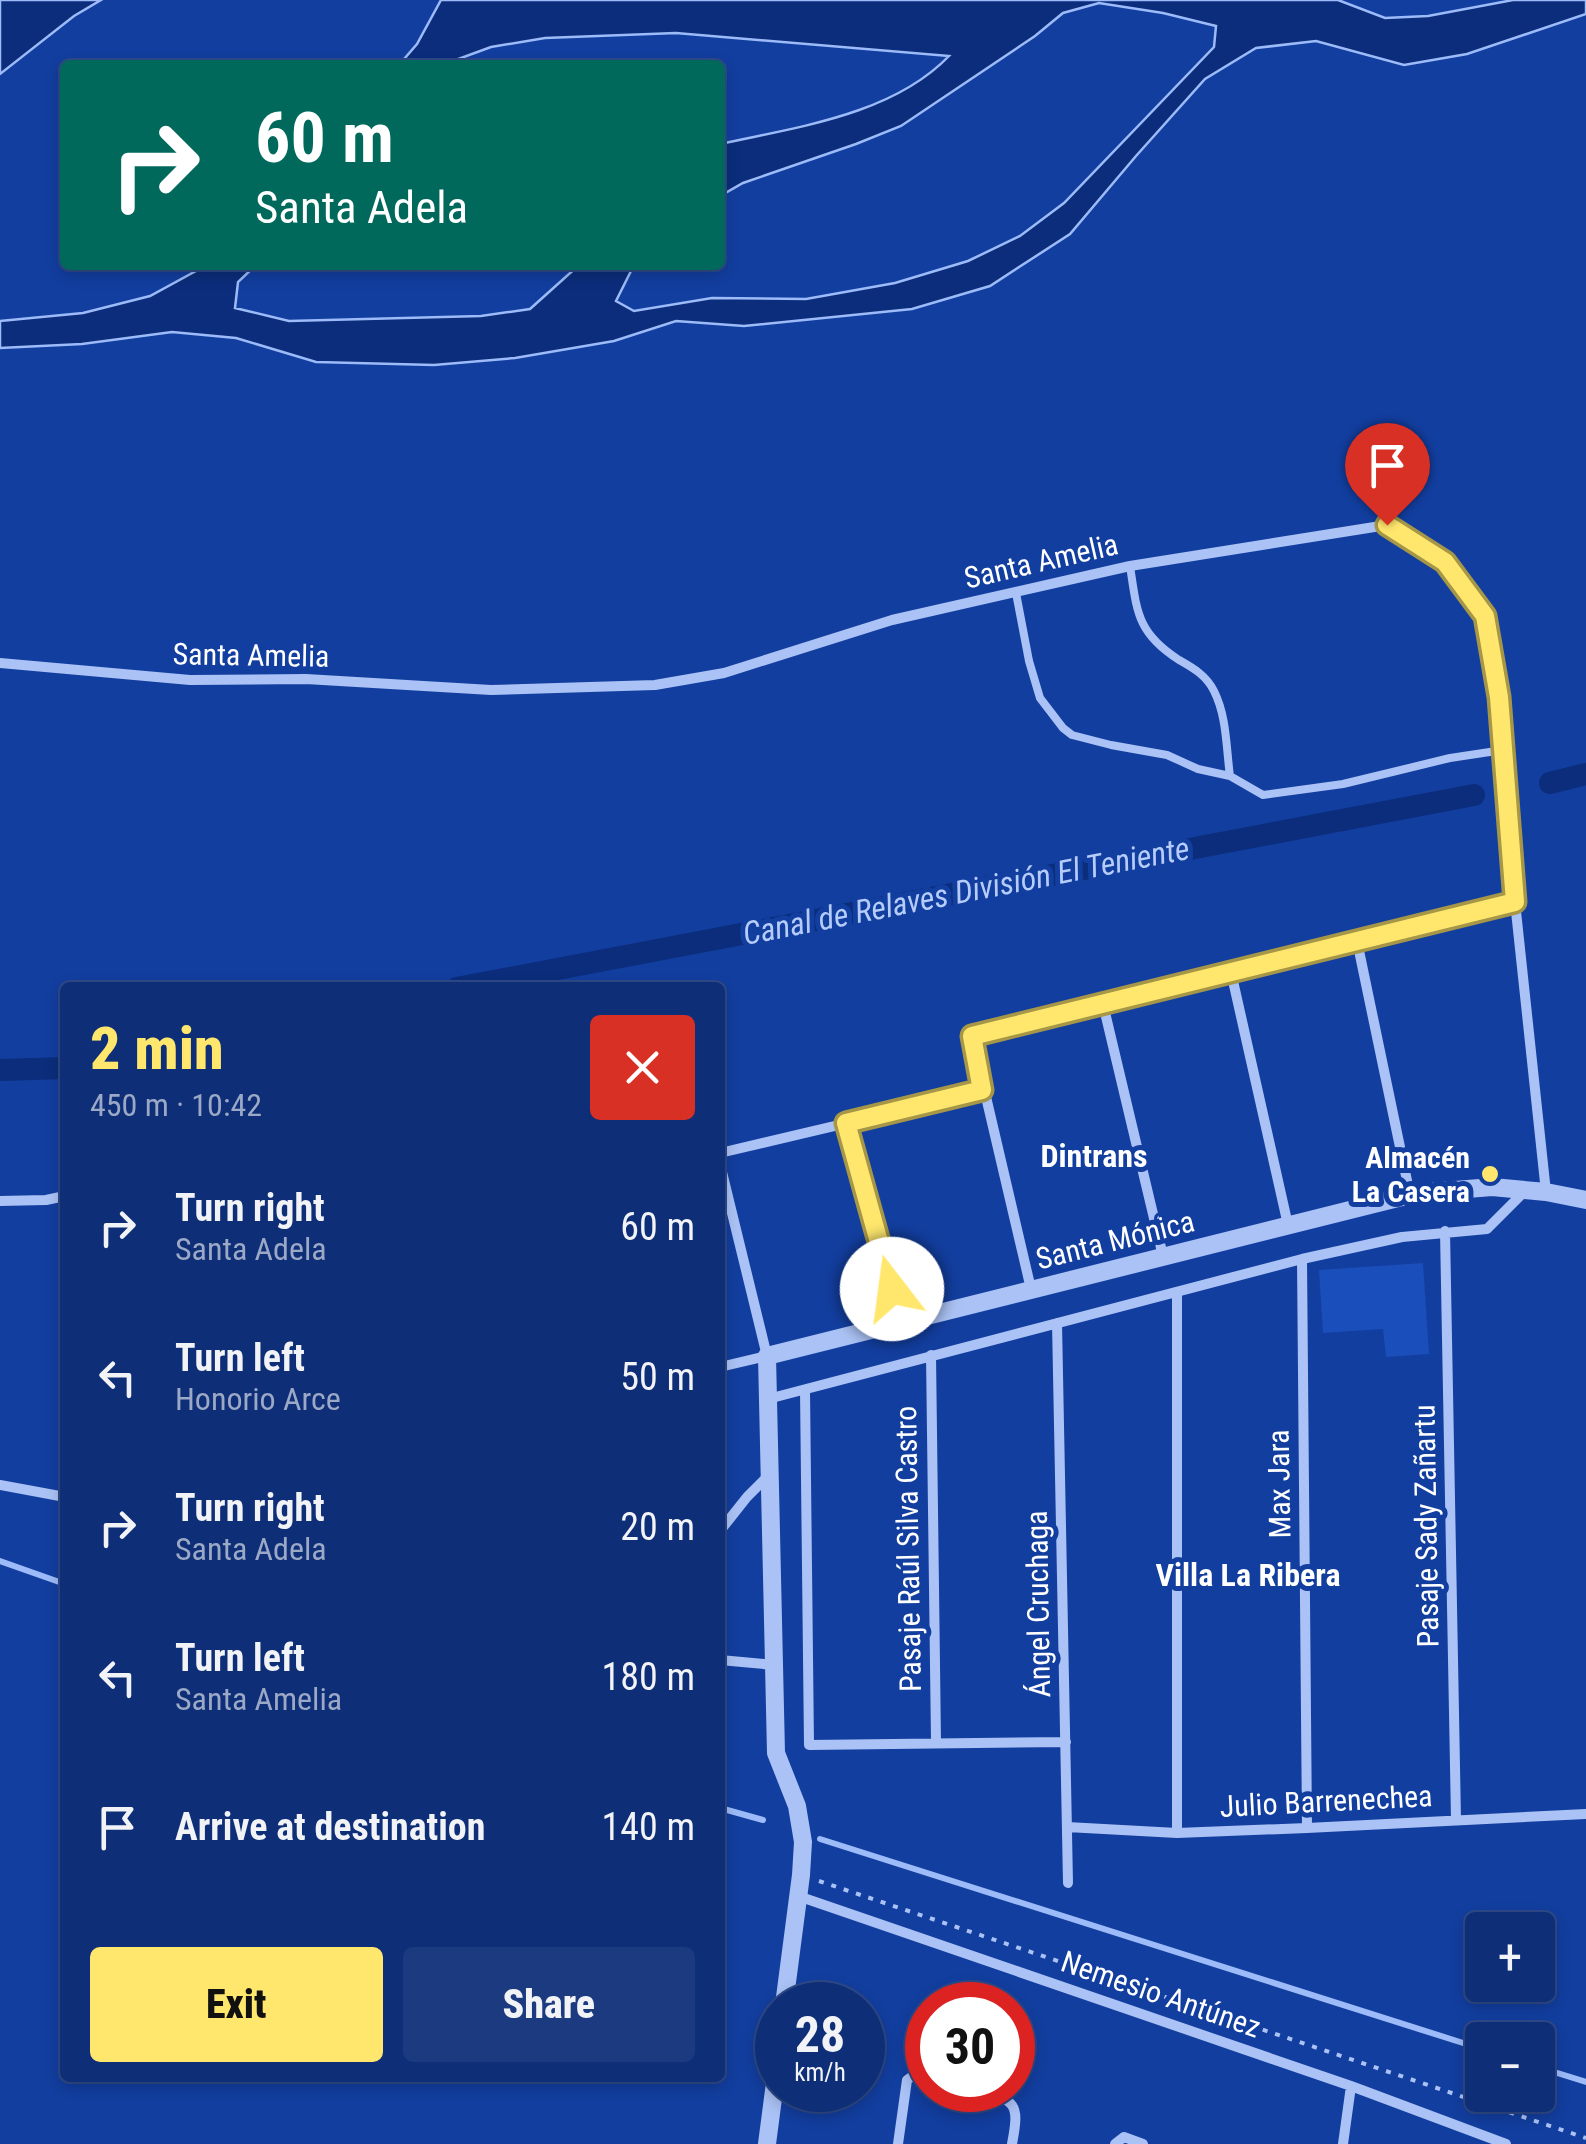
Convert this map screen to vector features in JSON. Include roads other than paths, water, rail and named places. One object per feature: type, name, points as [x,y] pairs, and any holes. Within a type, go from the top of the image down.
[{"type":"street","name":"Santa Amelia","points":[[0,663],[190,680],[306,679],[491,690],[655,684],[724,672],[892,620],[1130,566],[1387,525],[1445,562],[1485,616],[1499,697],[1515,902],[1546,1192]]},
{"type":"street","points":[[1030,1290],[972,1036],[1515,902]]},
{"type":"street","points":[[1357,941],[1410,1195]]},
{"type":"street","points":[[1231,972],[1288,1225]]},
{"type":"street","points":[[1103,1004],[1163,1256]]},
{"type":"street","points":[[725,1152],[982,1090]]},
{"type":"street","points":[[846,1123],[901,1322]]},
{"type":"street","points":[[725,1184],[766,1356],[776,1752],[802,1824],[801,1875],[787,1982]]},
{"type":"street","name":"Santa Mónica","points":[[725,1366],[1410,1195],[1492,1187],[1586,1200]]},
{"type":"street","points":[[768,1399],[1302,1259],[1402,1237],[1487,1229],[1526,1190]]},
{"type":"street","points":[[0,1201],[60,1197]]},
{"type":"street","points":[[725,1219],[733,1217]]},
{"type":"street","name":"Pasaje Sady Zañartu","points":[[1446,1231],[1456,1820]]},
{"type":"street","name":"Max Jara","points":[[1302,1259],[1307,1828]]},
{"type":"street","points":[[1177,1292],[1177,1832]]},
{"type":"street","name":"Ángel Cruchaga","points":[[1058,1323],[1068,1884]]},
{"type":"street","name":"Pasaje Raúl Silva Castro","points":[[931,1356],[936,1742]]},
{"type":"street","points":[[804,1390],[809,1745],[1066,1742]]},
{"type":"street","points":[[725,1525],[770,1474]]},
{"type":"street","points":[[0,1485],[60,1496]]},
{"type":"street","points":[[725,1660],[774,1664]]},
{"type":"street","name":"Julio Barrenechea","points":[[1067,1828],[1177,1832],[1586,1814]]},
{"type":"street","name":"Nemesio Antúnez","points":[[797,1895],[1351,2086],[1506,2144]]},
{"type":"street","points":[[1344,2144],[1351,2086]]},
{"type":"street","points":[[898,2144],[905,2099]]},
{"type":"street","points":[[768,2144],[772,2112]]},
{"type":"street","points":[[1012,2144],[1015,2112]]},
{"type":"street","points":[[1116,2144],[1124,2138],[1142,2144]]},
{"type":"lane","points":[[1130,566],[1137,614],[1150,636],[1201,673],[1213,688],[1224,718],[1230,776]]},
{"type":"lane","points":[[1016,593],[1040,698],[1072,735],[1166,755],[1230,776],[1263,795],[1343,784],[1450,758],[1503,750]]},
{"type":"waterway","name":"Canal de Relaves División El Teniente","points":[[1550,783],[1586,774]]},
{"type":"waterway","name":"Canal de Relaves División El Teniente","points":[[489,982],[1474,795]]},
{"type":"waterway","name":"Canal de Relaves División El Teniente","points":[[0,1070],[60,1068]]},
{"type":"waterway","points":[[0,1561],[60,1582]]},
{"type":"waterway","points":[[725,1809],[763,1820]]},
{"type":"waterway","points":[[820,1839],[1465,2044]]},
{"type":"waterway","points":[[1555,2072],[1586,2082]]},
{"type":"place","name":"Almacén La Casera","points":[[1490,1174]]},
{"type":"district","name":"Dintrans","points":[[1094,1156]]},
{"type":"district","name":"Villa La Ribera","points":[[1248,1575]]}]
